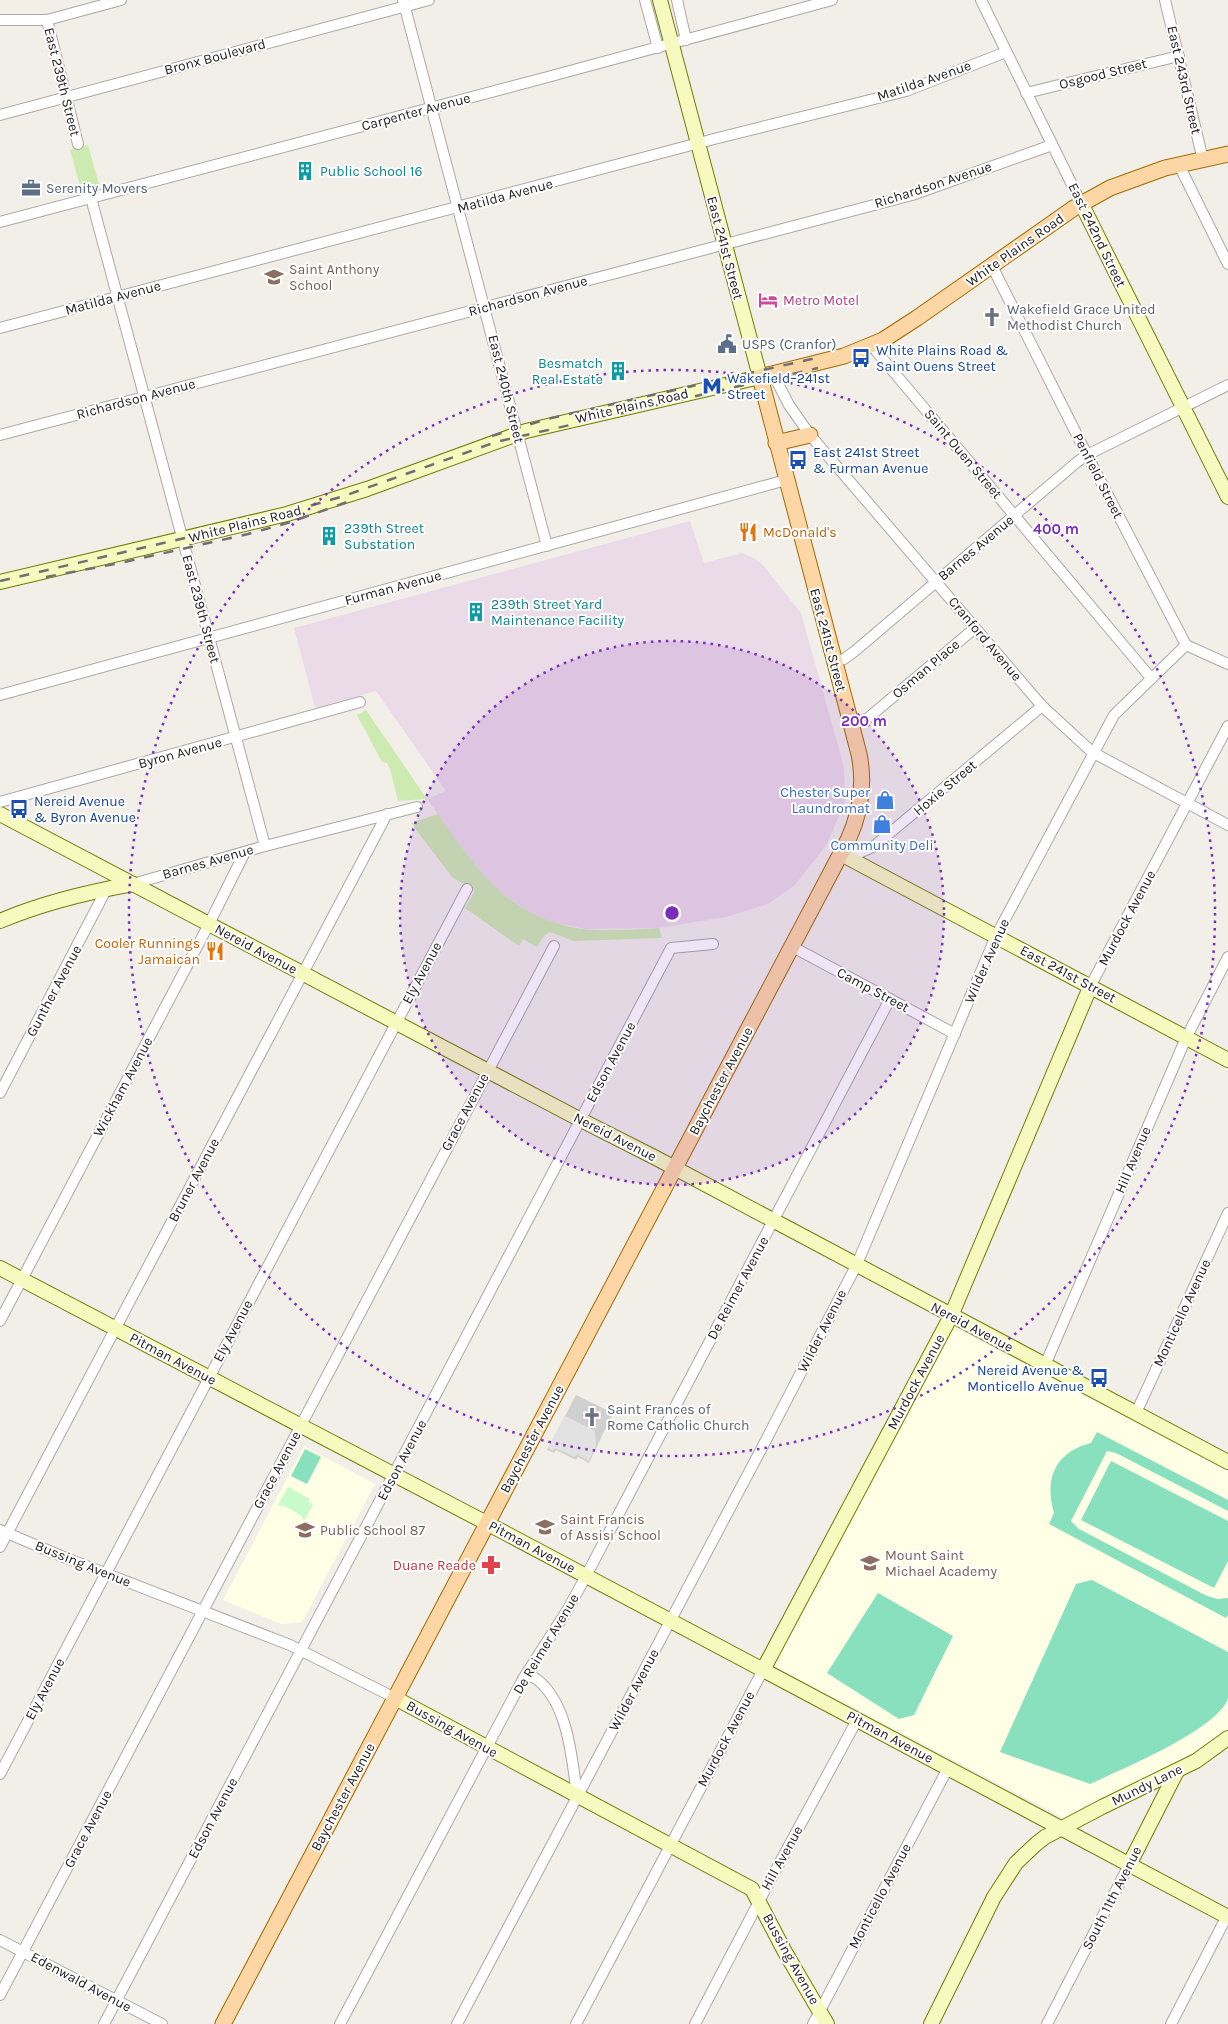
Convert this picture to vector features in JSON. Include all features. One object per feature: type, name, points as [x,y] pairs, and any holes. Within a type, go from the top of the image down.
[{"type":"main road","name":"White Plains Road","points":[[766,375],[831,360],[871,345],[917,318],[1081,204],[1102,192],[1131,179],[1179,165],[1228,154]]},
{"type":"main road","name":"East 241st Street","points":[[766,375],[776,443],[860,762],[862,789],[856,822],[841,854]]},
{"type":"main road","points":[[776,443],[810,435]]},
{"type":"main road","name":"Baychester Avenue","points":[[223,2024],[841,854]]},
{"type":"street","points":[[0,20],[46,20],[121,0]]},
{"type":"street","name":"Bronx Boulevard","points":[[0,115],[404,3],[430,0]]},
{"type":"street","points":[[645,0],[658,48]]},
{"type":"street","name":"East 241st Street","points":[[660,0],[724,244],[766,375]]},
{"type":"street","points":[[677,0],[686,40]]},
{"type":"street","name":"Carpenter Avenue","points":[[0,222],[658,48],[832,0]]},
{"type":"street","name":"East 243rd Street","points":[[1165,0],[1203,160]]},
{"type":"street","name":"East 242nd Street","points":[[985,1],[1006,52],[1026,93],[1228,497]]},
{"type":"street","name":"East 240th Street","points":[[404,3],[547,546]]},
{"type":"street","name":"East 239th Street","points":[[46,20],[78,144]]},
{"type":"street","name":"Matilda Avenue","points":[[0,328],[906,90],[1006,52]]},
{"type":"street","name":"Osgood Street","points":[[1026,93],[1179,56]]},
{"type":"street","name":"Richardson Avenue","points":[[0,435],[912,195],[1052,145]]},
{"type":"street","points":[[1179,165],[1228,264]]},
{"type":"street","name":"East 239th Street","points":[[91,198],[265,846]]},
{"type":"street","name":"Penfield Street","points":[[992,266],[1087,455],[1186,645]]},
{"type":"street","name":"Saint Ouen Street","points":[[871,345],[1151,678]]},
{"type":"street","name":"White Plains Road","points":[[0,582],[260,521],[335,500],[517,434],[565,421],[766,375]]},
{"type":"street","name":"Cranford Avenue","points":[[766,375],[810,435],[937,581],[1042,706],[1092,752],[1228,824]]},
{"type":"street","name":"Barnes Avenue","points":[[834,662],[844,659],[852,653],[1087,455],[1228,385]]},
{"type":"street","name":"Furman Avenue","points":[[0,695],[786,480]]},
{"type":"street","name":"Osman Place","points":[[851,725],[868,718],[976,628]]},
{"type":"street","points":[[1186,645],[1228,664]]},
{"type":"street","name":"Wilder Avenue","points":[[457,2024],[857,1264],[996,936],[1092,752],[1114,715],[1186,645]]},
{"type":"street","name":"Byron Avenue","points":[[0,802],[360,702]]},
{"type":"street","name":"Hoxie Street","points":[[841,854],[859,853],[874,847],[1042,706]]},
{"type":"street","name":"Murdock Avenue","points":[[576,2024],[951,1316],[1091,985],[1228,726]]},
{"type":"street","name":"Barnes Avenue","points":[[0,921],[23,911],[107,888],[132,884],[265,846],[417,807]]},
{"type":"street","name":"Nereid Avenue","points":[[0,814],[857,1264],[951,1316],[1228,1462]]},
{"type":"street","name":"Bruner Avenue","points":[[0,1547],[3,1532],[115,1328],[387,814]]},
{"type":"street","name":"Wickham Avenue","points":[[0,1321],[245,852]]},
{"type":"street","name":"East 241st Street","points":[[841,854],[1091,985],[1228,1060]]},
{"type":"street","name":"Gunther Avenue","points":[[0,1093],[107,888]]},
{"type":"street","name":"Ely Avenue","points":[[0,1774],[468,889]]},
{"type":"street","name":"Edson Avenue","points":[[104,2024],[671,948],[713,944]]},
{"type":"street","name":"Grace Avenue","points":[[0,1995],[554,946]]},
{"type":"street","name":"Camp Street","points":[[792,946],[955,1034]]},
{"type":"street","name":"Hill Avenue","points":[[1044,1365],[1186,1038],[1228,957]]},
{"type":"street","name":"De Reimer Avenue","points":[[340,2024],[523,1679],[568,1609],[586,1576],[890,999]]},
{"type":"street","name":"Monticello Avenue","points":[[1136,1413],[1228,1213]]},
{"type":"street","name":"Pitman Avenue","points":[[0,1268],[487,1523],[1228,1916]]},
{"type":"street","name":"Bussing Avenue","points":[[3,1532],[203,1610],[301,1651],[395,1698],[487,1749],[752,1889],[827,2024]]},
{"type":"street","points":[[523,1679],[532,1676],[537,1679],[561,1711],[573,1766],[577,1796]]},
{"type":"street","name":"Hill Avenue","points":[[696,2024],[758,1901],[857,1720]]},
{"type":"street","name":"Mundy Lane","points":[[931,2024],[986,1912],[1004,1879],[1016,1863],[1036,1844],[1063,1828],[1102,1806],[1178,1771],[1196,1761],[1228,1738]]},
{"type":"street","name":"Monticello Avenue","points":[[813,2024],[948,1768]]},
{"type":"street","name":"South 11th Avenue","points":[[1047,2024],[1178,1771]]},
{"type":"street","points":[[1171,2024],[1228,1916]]},
{"type":"street","name":"Edenwald Avenue","points":[[0,1940],[162,2024]]},
{"type":"shaded area","points":[[690,521],[704,563],[742,553],[754,558],[763,565],[801,613],[844,767],[845,802],[827,844],[795,885],[768,904],[726,917],[659,928],[584,929],[552,922],[528,912],[494,887],[472,862],[427,799],[446,791],[376,691],[315,708],[294,628]]},
{"type":"shaded area","points":[[952,1326],[1228,1471],[1228,1732],[1190,1760],[1066,1819],[772,1665]]},
{"type":"shaded area","points":[[576,1395],[613,1413],[589,1463],[578,1457],[576,1460],[556,1450],[554,1453],[547,1450]]},
{"type":"shaded area","points":[[565,1416],[595,1431],[596,1445],[589,1461],[577,1454],[575,1457],[555,1448],[553,1451],[548,1448]]},
{"type":"shaded area","name":"Public School 87","points":[[304,1446],[375,1484],[302,1622],[281,1624],[223,1600]]},
{"type":"green space","points":[[88,145],[99,184],[81,189],[70,150]]},
{"type":"green space","points":[[366,710],[427,799],[398,801],[390,769],[387,763],[382,762],[357,715]]},
{"type":"green space","points":[[438,814],[481,872],[515,903],[534,914],[556,923],[582,929],[659,928],[662,938],[574,941],[550,932],[544,936],[537,947],[523,939],[519,946],[465,908],[475,891],[452,877],[411,823]]},
{"type":"green space","points":[[1097,1432],[1228,1500],[1228,1511],[1116,1453],[1107,1451],[1071,1521],[1079,1529],[1207,1596],[1218,1599],[1228,1598],[1228,1615],[1226,1618],[1049,1524],[1054,1513],[1050,1489],[1055,1469],[1069,1453],[1091,1443]]},
{"type":"green space","points":[[305,1449],[321,1457],[307,1484],[291,1476]]},
{"type":"green space","points":[[1111,1461],[1228,1521],[1228,1561],[1214,1588],[1081,1520]]},
{"type":"green space","points":[[288,1487],[310,1499],[309,1502],[313,1504],[305,1520],[302,1516],[283,1505],[282,1507],[278,1505]]},
{"type":"green space","points":[[1092,1580],[1228,1652],[1228,1698],[1221,1710],[1207,1723],[1188,1735],[1144,1759],[1090,1784],[1000,1752],[1076,1584]]},
{"type":"green space","points":[[878,1593],[953,1636],[914,1715],[899,1719],[827,1673]]},
{"type":"railway","points":[[492,436],[547,419],[816,358]]},
{"type":"railway","points":[[0,581],[245,524],[295,510],[344,496],[496,442],[818,368]]},
{"type":"railway","points":[[46,577],[120,563],[248,534],[291,522],[347,502]]},
{"type":"place","name":"Public School 16","points":[[305,171]]},
{"type":"place","name":"Serenity Movers","points":[[31,188]]},
{"type":"place","name":"Saint Anthony School","points":[[274,277]]},
{"type":"place","name":"Metro Motel","points":[[768,300]]},
{"type":"place","name":"Wakefield Grace United Methodist Church","points":[[992,317]]},
{"type":"place","name":"USPS (Cranfor)","points":[[727,344]]},
{"type":"place","name":"White Plains Road & Saint Ouens Street","points":[[861,358]]},
{"type":"place","name":"Besmatch Real Estate","points":[[618,371]]},
{"type":"place","name":"Wakefield–241st Street","points":[[712,386]]},
{"type":"place","name":"East 241st Street & Furman Avenue","points":[[798,460]]},
{"type":"place","name":"McDonald's","points":[[748,532]]},
{"type":"place","name":"239th Street Substation","points":[[329,536]]},
{"type":"place","name":"239th Street Yard Maintenance Facility","points":[[476,612]]},
{"type":"place","name":"Chester Super Laundromat","points":[[885,800]]},
{"type":"place","name":"Nereid Avenue & Byron Avenue","points":[[19,809]]},
{"type":"place","name":"Community Deli","points":[[882,824]]},
{"type":"place","name":"Cooler Runnings Jamaican","points":[[215,951]]},
{"type":"place","name":"Nereid Avenue & Monticello Avenue","points":[[1099,1378]]},
{"type":"place","name":"Saint Frances of Rome Catholic Church","points":[[592,1417]]},
{"type":"place","name":"Saint Francis of Assisi School","points":[[545,1527]]},
{"type":"place","name":"Public School 87","points":[[305,1530]]},
{"type":"place","name":"Mount Saint Michael Academy","points":[[870,1563]]},
{"type":"place","name":"Duane Reade","points":[[491,1565]]}]
